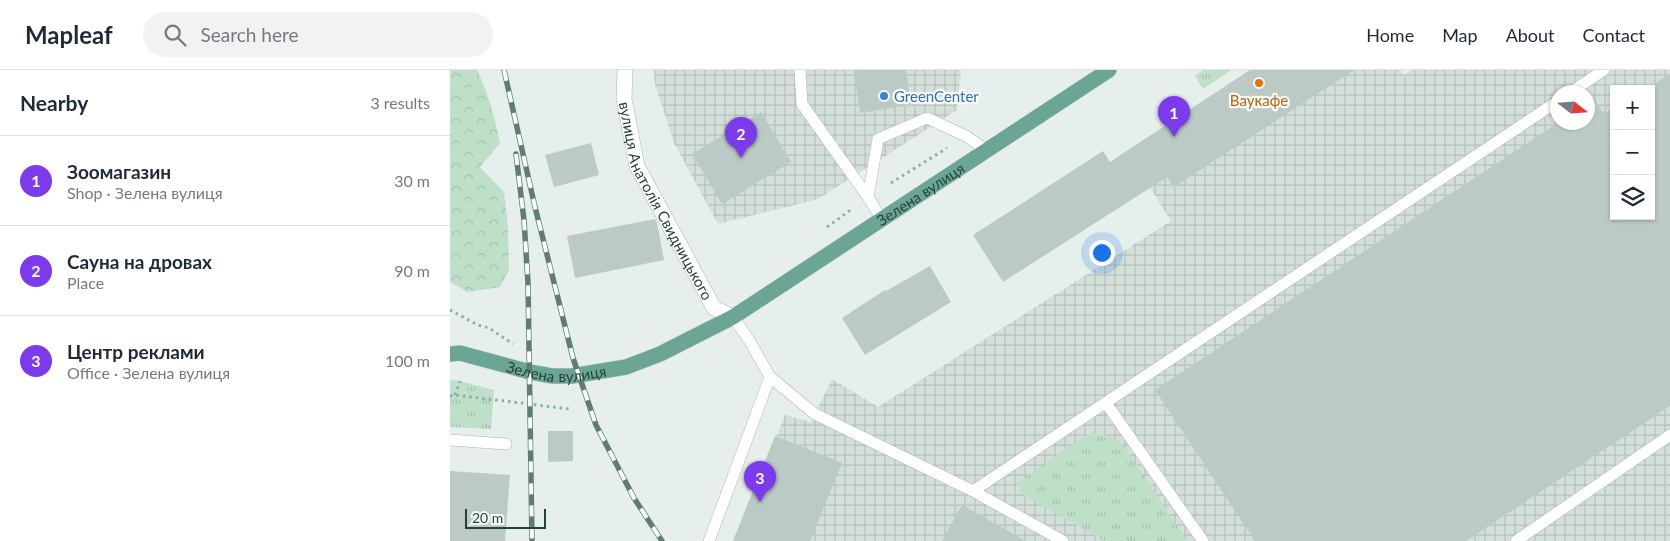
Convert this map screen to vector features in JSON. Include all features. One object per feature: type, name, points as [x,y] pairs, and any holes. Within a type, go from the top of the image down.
[{"type":"main road","name":"Зелена вулиця","points":[[453,350],[530,372],[552,376],[572,376],[626,367],[660,354],[733,317],[1109,70]]},
{"type":"street","name":"вулиця Анатолія Свидницького","points":[[625,70],[624,99],[637,166],[714,308],[733,317]]},
{"type":"lane","points":[[800,70],[802,104],[868,197],[882,220]]},
{"type":"lane","points":[[1582,85],[1604,70]]},
{"type":"lane","points":[[973,491],[1550,106]]},
{"type":"lane","points":[[868,197],[878,139],[927,118],[966,136],[986,150]]},
{"type":"lane","points":[[733,317],[770,377],[816,414],[973,491],[1063,541]]},
{"type":"lane","points":[[709,541],[770,377]]},
{"type":"lane","points":[[1106,403],[1203,541]]},
{"type":"lane","points":[[1516,541],[1670,435]]},
{"type":"lane","points":[[450,440],[506,444]]},
{"type":"path","points":[[822,230],[868,197],[966,136]]},
{"type":"path","points":[[450,310],[478,326],[489,328],[520,349]]},
{"type":"path","points":[[455,395],[460,380]]},
{"type":"path","points":[[450,396],[455,395],[570,410]]},
{"type":"shaded area","points":[[654,70],[961,70],[957,110],[818,199],[718,224],[674,143],[655,84]]},
{"type":"shaded area","points":[[1250,70],[1401,70],[1404,75],[1411,70],[1670,70],[1670,541],[733,541],[785,415],[811,422],[832,379],[878,407],[1171,221],[1127,151]]},
{"type":"green space","points":[[450,70],[477,70],[485,88],[500,143],[480,167],[504,192],[508,227],[509,270],[500,287],[468,292],[450,282]]},
{"type":"green space","points":[[1203,70],[1231,70],[1203,89],[1195,76]]},
{"type":"green space","points":[[450,380],[494,390],[491,429],[450,427]]},
{"type":"green space","points":[[1095,433],[1111,437],[1125,447],[1187,541],[1104,541],[1022,494],[1017,483],[1084,436]]},
{"type":"building","name":"GreenCenter","points":[[854,70],[906,70],[911,105],[860,113]]},
{"type":"building","points":[[1250,70],[1354,70],[1174,187],[1167,177],[1003,282],[973,235],[1103,151],[1110,162]]},
{"type":"building","points":[[1670,74],[1670,406],[1466,541],[1255,541],[1155,390],[1550,128],[1550,130],[1595,130],[1595,100],[1604,114],[1610,110],[1610,220],[1655,220],[1655,85],[1652,85]]},
{"type":"building","points":[[761,112],[791,162],[722,204],[692,154]]},
{"type":"building","points":[[591,143],[599,175],[554,187],[545,155]]},
{"type":"building","points":[[655,219],[664,260],[575,278],[567,236]]},
{"type":"building","points":[[930,266],[951,302],[865,355],[842,318],[885,290]]},
{"type":"building","points":[[548,431],[573,431],[573,461],[548,462]]},
{"type":"building","points":[[775,436],[842,463],[810,541],[733,541]]},
{"type":"building","points":[[450,471],[510,475],[505,541],[450,541]]},
{"type":"building","points":[[962,505],[1026,541],[942,541]]},
{"type":"railway","points":[[504,70],[535,207],[573,358],[596,425],[634,498],[662,541]]},
{"type":"railway","points":[[516,154],[524,220],[528,283],[532,541]]},
{"type":"place","name":"Ваукафе","points":[[1259,83]]},
{"type":"place","name":"GreenCenter","points":[[884,96]]},
{"type":"place","name":"Зоомагазин","points":[[1174,137]]},
{"type":"place","name":"Сауна на дровах","points":[[741,158]]},
{"type":"place","name":"Центр реклами","points":[[760,502]]}]
